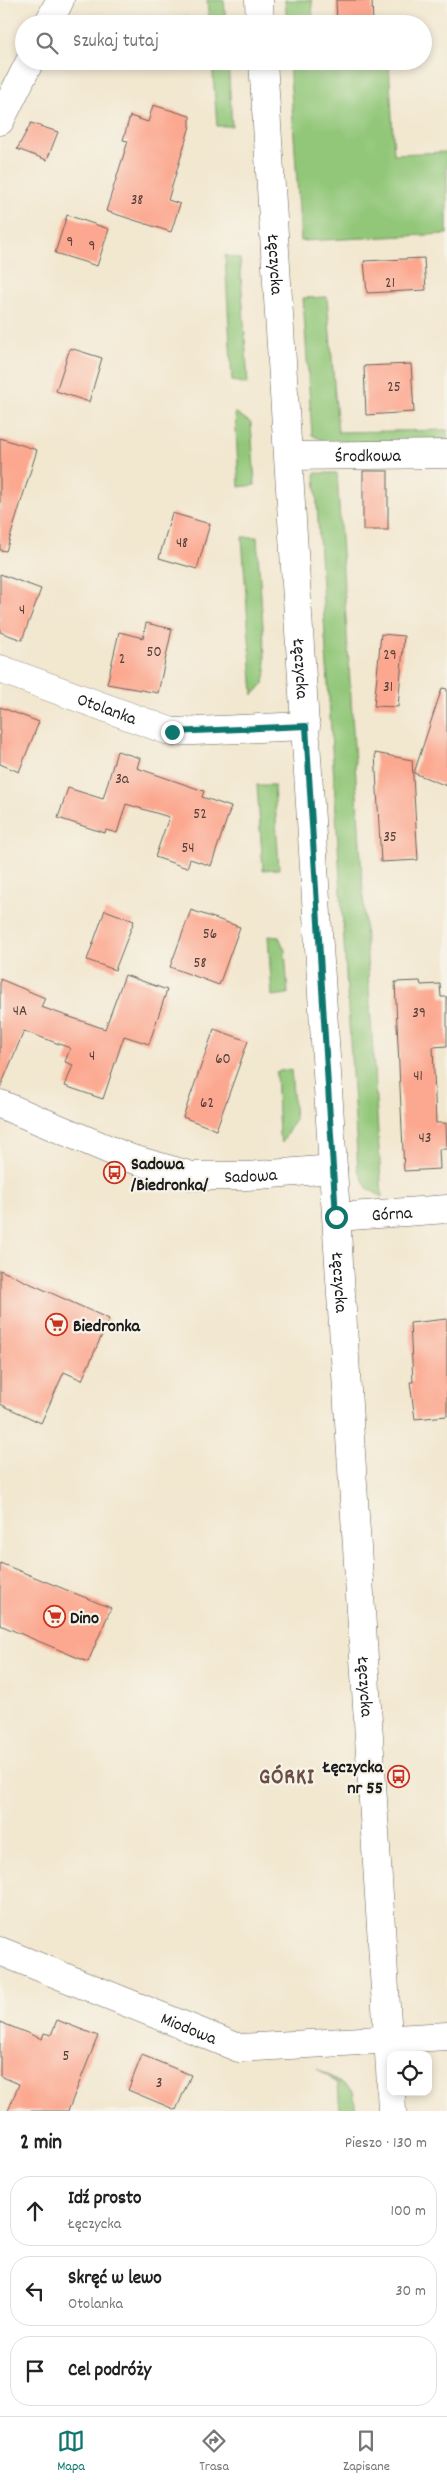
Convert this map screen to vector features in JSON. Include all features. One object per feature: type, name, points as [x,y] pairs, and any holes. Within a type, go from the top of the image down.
[{"type":"main road","points":[[52,15],[60,0]]},
{"type":"main road","points":[[259,0],[260,15]]},
{"type":"main road","points":[[0,121],[26,70]]},
{"type":"main road","name":"Łęczycka","points":[[264,70],[389,2051]]},
{"type":"main road","name":"Środkowa","points":[[289,456],[447,454]]},
{"type":"main road","name":"Otolanka","points":[[0,669],[172,732],[306,726]]},
{"type":"main road","name":"Sadowa","points":[[0,1104],[129,1158],[192,1176],[247,1176],[333,1169]]},
{"type":"main road","name":"Górna","points":[[336,1217],[447,1209]]},
{"type":"main road","name":"Miodowa","points":[[0,1951],[239,2048],[447,2036]]},
{"type":"main road","points":[[391,2096],[392,2111]]},
{"type":"green space","points":[[207,0],[224,0],[225,15],[208,15]]},
{"type":"green space","points":[[285,0],[312,0],[313,15],[286,15]]},
{"type":"green space","points":[[213,70],[229,70],[232,126],[217,126]]},
{"type":"green space","points":[[290,70],[389,70],[394,154],[447,152],[447,234],[301,241]]},
{"type":"green space","points":[[225,255],[240,259],[248,384],[232,381]]},
{"type":"green space","points":[[327,297],[338,432],[447,430],[447,441],[328,443],[312,435],[303,298]]},
{"type":"green space","points":[[235,412],[251,423],[255,485],[239,487]]},
{"type":"green space","points":[[315,473],[337,473],[382,1197],[367,1188],[358,1170]]},
{"type":"green space","points":[[242,537],[257,537],[266,671],[264,683],[253,695]]},
{"type":"green space","points":[[257,785],[274,785],[279,869],[263,870]]},
{"type":"green space","points":[[268,936],[279,937],[285,950],[288,994],[272,996]]},
{"type":"green space","points":[[291,1069],[295,1119],[282,1143],[279,1135],[276,1072]]},
{"type":"green space","points":[[317,2068],[353,2091],[356,2111],[340,2111],[338,2084]]},
{"type":"building","points":[[336,0],[372,0],[373,15],[337,15]]},
{"type":"building","points":[[153,105],[190,116],[190,126],[168,200],[180,204],[171,232],[106,211],[128,141],[123,140],[130,116],[148,122]]},
{"type":"building","points":[[31,123],[58,132],[47,160],[17,149]]},
{"type":"building","points":[[67,215],[109,229],[97,266],[55,253]]},
{"type":"building","points":[[424,258],[426,290],[367,293],[364,261]]},
{"type":"building","points":[[70,348],[102,358],[89,402],[56,391]]},
{"type":"building","points":[[411,364],[414,412],[366,415],[364,366]]},
{"type":"building","points":[[0,438],[37,450],[6,551],[0,550]]},
{"type":"building","points":[[363,471],[388,471],[388,530],[363,530]]},
{"type":"building","points":[[172,513],[210,524],[197,569],[159,558]]},
{"type":"building","points":[[0,574],[41,589],[22,640],[0,632]]},
{"type":"building","points":[[146,623],[172,629],[158,693],[107,684],[119,632],[143,638]]},
{"type":"building","points":[[381,634],[404,636],[398,707],[374,706]]},
{"type":"building","points":[[442,688],[447,689],[447,786],[414,773]]},
{"type":"building","points":[[0,707],[39,722],[19,772],[0,764]]},
{"type":"building","points":[[117,751],[140,758],[137,768],[204,791],[202,797],[231,807],[211,866],[190,859],[187,868],[155,857],[169,817],[126,804],[117,833],[106,830],[105,833],[58,818],[68,788],[103,799]]},
{"type":"building","points":[[375,753],[412,760],[418,860],[381,862]]},
{"type":"building","points":[[105,910],[134,921],[115,970],[87,960]]},
{"type":"building","points":[[191,910],[240,927],[219,985],[170,967]]},
{"type":"building","points":[[125,975],[167,990],[149,1044],[124,1036],[103,1099],[65,1086],[73,1065],[65,1062],[70,1048],[24,1031],[0,1088],[0,979],[45,998],[41,1007],[105,1029]]},
{"type":"building","points":[[420,981],[421,985],[440,984],[441,997],[447,997],[447,1046],[433,1047],[436,1123],[446,1123],[447,1149],[439,1149],[440,1169],[404,1171],[395,982]]},
{"type":"building","points":[[214,1029],[248,1041],[216,1130],[183,1117]]},
{"type":"building","points":[[0,1270],[109,1319],[82,1380],[64,1372],[41,1423],[0,1404]]},
{"type":"building","points":[[447,1319],[447,1416],[415,1419],[410,1382],[413,1382],[410,1323]]},
{"type":"building","name":"Dino","points":[[0,1563],[111,1608],[88,1662],[0,1625]]},
{"type":"building","points":[[57,2020],[98,2036],[68,2111],[8,2111],[19,2084],[0,2076],[0,2022],[42,2039],[44,2033],[51,2035]]},
{"type":"building","points":[[142,2055],[191,2075],[176,2110],[128,2090]]},
{"type":"place","name":"Sadowa /Biedronka/","points":[[115,1173]]},
{"type":"place","name":"Biedronka","points":[[57,1325]]},
{"type":"place","name":"Dino","points":[[54,1617]]},
{"type":"place","name":"Łęczycka nr 55","points":[[399,1776]]},
{"type":"district","name":"GÓRKI","points":[[287,1775]]},
{"type":"route","points":[[172,732],[306,726],[336,1217]]}]
